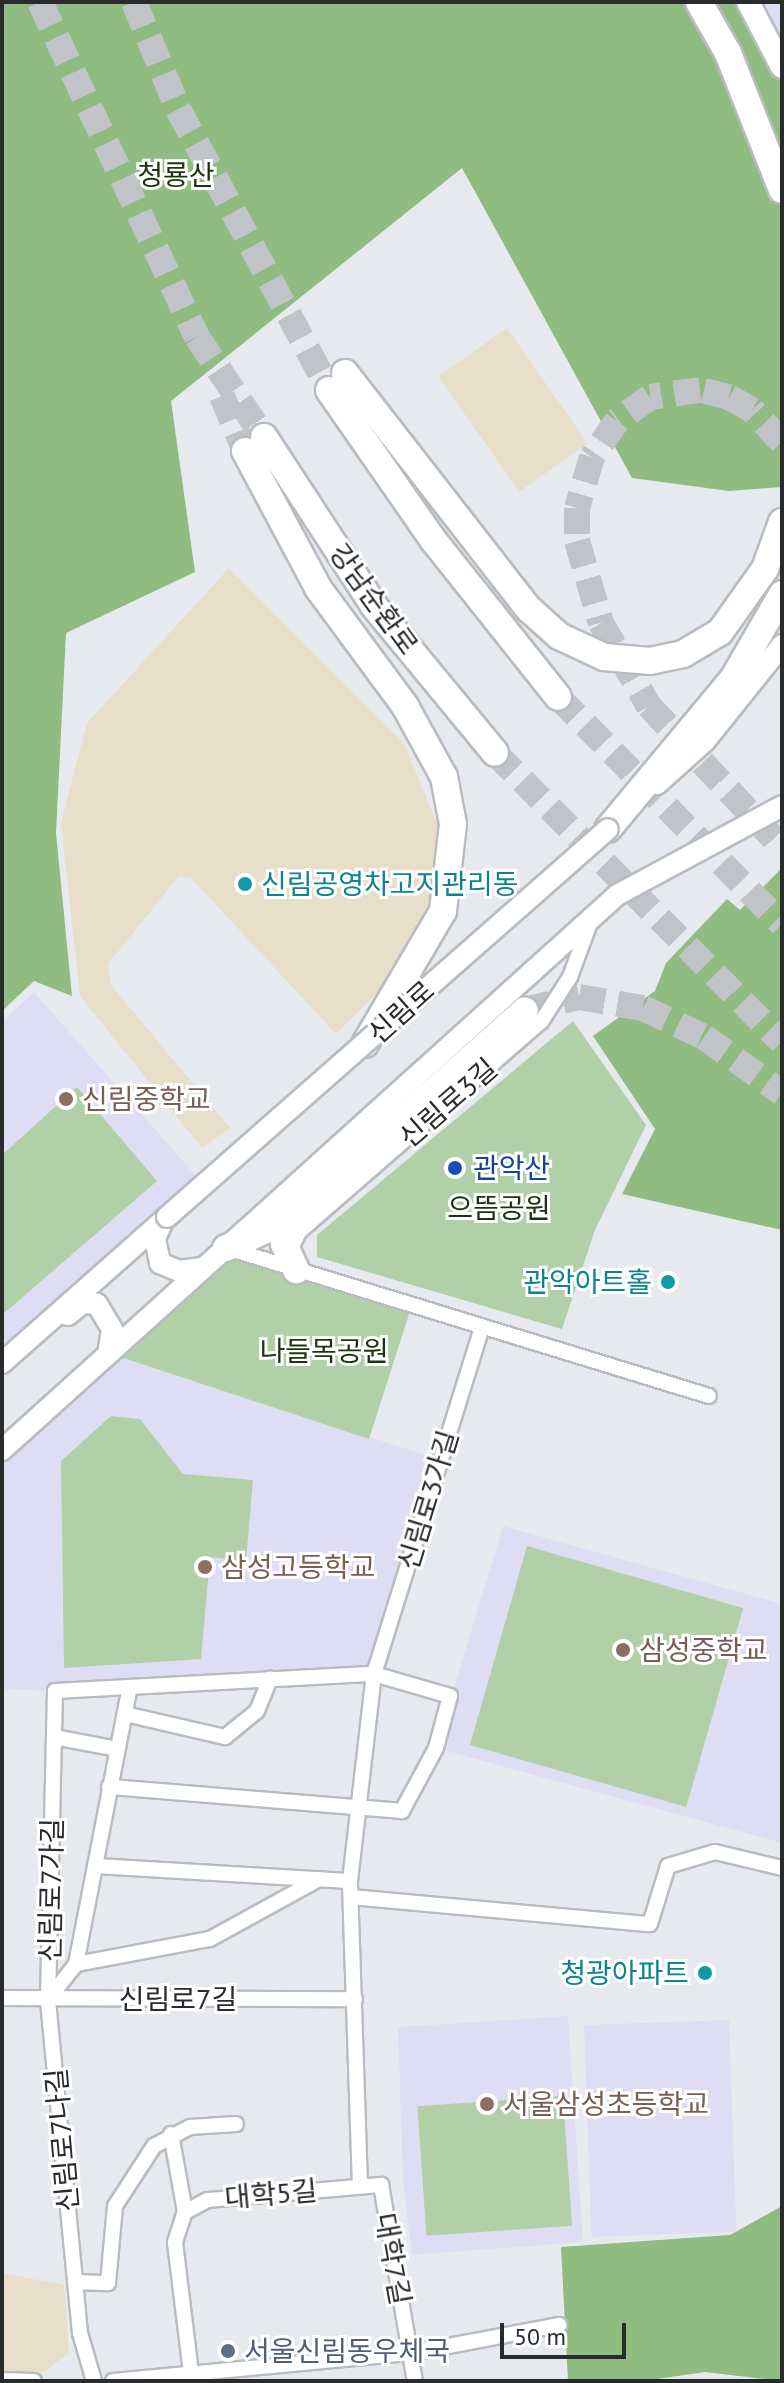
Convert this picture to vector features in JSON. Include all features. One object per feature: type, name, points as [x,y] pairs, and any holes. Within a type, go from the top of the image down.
[{"type":"highway","points":[[699,2],[757,119],[782,190]]},
{"type":"highway","points":[[558,697],[443,553],[337,381],[529,609],[559,636],[604,657],[650,661],[683,654],[720,632],[765,569],[782,522]]},
{"type":"highway","name":"강남순환로","points":[[364,1045],[443,911],[453,824],[444,777],[405,706],[318,588],[254,444],[374,606],[495,753]]},
{"type":"highway","points":[[608,829],[733,679],[782,594]]},
{"type":"highway","points":[[226,1248],[290,1219],[525,1010]]},
{"type":"highway","points":[[290,1219],[284,1244],[296,1270]]},
{"type":"main road","points":[[748,2],[782,67]]},
{"type":"main road","name":"신림로","points":[[2,1363],[705,741],[782,645]]},
{"type":"main road","name":"신림로","points":[[2,1450],[200,1268],[226,1248],[617,895],[782,806]]},
{"type":"main road","points":[[167,1217],[155,1239],[160,1263],[179,1271],[200,1268]]},
{"type":"main road","points":[[38,1330],[56,1324],[83,1303],[97,1304],[112,1329],[108,1353]]},
{"type":"street","name":"신림로3길","points":[[296,1270],[291,1252],[299,1232],[541,1022],[570,977],[591,920]]},
{"type":"street","points":[[226,1248],[709,1396]]},
{"type":"street","name":"신림로3가길","points":[[360,2186],[350,1881],[374,1674],[482,1327]]},
{"type":"street","points":[[109,1787],[402,1811],[436,1748],[450,1696],[374,1674]]},
{"type":"street","name":"신림로7가길","points":[[48,1999],[55,1691],[374,1674]]},
{"type":"street","points":[[125,1714],[225,1737],[257,1711],[270,1679]]},
{"type":"street","name":"신림로7가길","points":[[48,1999],[76,1964],[130,1687]]},
{"type":"street","points":[[54,1737],[117,1749]]},
{"type":"street","points":[[351,1897],[650,1924],[668,1866],[715,1852],[782,1868]]},
{"type":"street","points":[[95,1866],[350,1881]]},
{"type":"street","name":"신림로7가길","points":[[76,1964],[210,1939],[319,1879]]},
{"type":"street","name":"신림로7길","points":[[2,1998],[355,1999]]},
{"type":"street","name":"신림로7나길","points":[[48,1999],[80,2333],[94,2381]]},
{"type":"street","points":[[171,2134],[190,2127],[236,2124]]},
{"type":"street","name":"신림로7나길","points":[[75,2282],[108,2283],[115,2206],[154,2146],[171,2134]]},
{"type":"street","name":"대학5길","points":[[171,2134],[185,2212],[175,2242],[192,2378]]},
{"type":"street","name":"대학7길","points":[[360,2186],[381,2185],[390,2259],[415,2381]]},
{"type":"street","name":"대학5길","points":[[185,2212],[208,2200],[360,2186]]},
{"type":"street","points":[[113,2381],[192,2378],[411,2353],[559,2325]]},
{"type":"street","points":[[2,2380],[34,2381]]},
{"type":"shaded area","points":[[748,2],[782,2],[782,67]]},
{"type":"shaded area","points":[[507,328],[588,444],[519,492],[438,376]]},
{"type":"shaded area","points":[[229,568],[404,744],[441,832],[439,896],[408,962],[336,1034],[191,878],[179,876],[108,964],[111,985],[230,1128],[202,1148],[80,996],[61,823],[87,723]]},
{"type":"shaded area","name":"신림중학교","points":[[34,992],[197,1177],[2,1346],[2,1022]]},
{"type":"shaded area","name":"삼성고등학교","points":[[108,1353],[441,1460],[374,1674],[55,1691],[2,1689],[2,1451]]},
{"type":"shaded area","name":"삼성중학교","points":[[503,1526],[782,1604],[782,1843],[436,1748]]},
{"type":"shaded area","name":"서울삼성초등학교","points":[[568,2016],[583,2242],[412,2255],[403,2182],[398,2027]]},
{"type":"shaded area","points":[[729,2020],[736,2232],[591,2237],[584,2025]]},
{"type":"shaded area","points":[[2,2273],[64,2285],[69,2353],[31,2381],[2,2381]]},
{"type":"green space","name":"청룡산","points":[[2,2],[748,2],[782,67],[782,487],[729,491],[632,478],[462,168],[171,401],[195,572],[66,633],[56,833],[72,996],[34,981],[2,1011]]},
{"type":"green space","points":[[782,868],[782,1230],[622,1194],[655,1129],[593,1036],[655,991],[666,963],[727,899],[740,910]]},
{"type":"green space","name":"으뜸공원","points":[[573,1021],[646,1125],[595,1230],[562,1329],[317,1257],[317,1235]]},
{"type":"green space","points":[[77,1087],[157,1181],[2,1315],[2,1155]]},
{"type":"green space","name":"나들목공원","points":[[226,1248],[412,1305],[369,1439],[108,1353]]},
{"type":"green space","points":[[111,1416],[140,1419],[183,1474],[253,1480],[246,1561],[210,1557],[201,1659],[64,1668],[61,1461]]},
{"type":"green space","name":"삼성중학교","points":[[527,1546],[743,1608],[686,1807],[470,1745]]},
{"type":"green space","points":[[563,2096],[572,2226],[426,2236],[417,2106]]},
{"type":"green space","points":[[782,2206],[782,2381],[705,2372],[644,2381],[568,2381],[561,2247],[730,2235]]},
{"type":"tunnel","points":[[40,2],[197,337],[264,437]]},
{"type":"tunnel","points":[[134,2],[178,109],[329,390]]},
{"type":"tunnel","points":[[782,442],[752,410],[729,397],[700,390],[650,397],[617,421],[592,457],[577,508],[577,541],[601,623],[649,706],[782,847]]},
{"type":"tunnel","points":[[222,396],[245,451]]},
{"type":"tunnel","points":[[558,697],[782,924]]},
{"type":"tunnel","points":[[495,753],[782,1042]]},
{"type":"tunnel","points":[[525,1010],[579,997],[643,1008],[704,1037],[782,1093]]},
{"type":"place","name":"신림공영차고지관리동","points":[[245,884]]},
{"type":"place","name":"신림중학교","points":[[66,1099]]},
{"type":"place","name":"관악산","points":[[455,1168]]},
{"type":"place","name":"관악아트홀","points":[[668,1282]]},
{"type":"place","name":"삼성고등학교","points":[[205,1567]]},
{"type":"place","name":"삼성중학교","points":[[623,1650]]},
{"type":"place","name":"청광아파트","points":[[705,1973]]},
{"type":"place","name":"서울삼성초등학교","points":[[487,2104]]},
{"type":"place","name":"서울신림동우체국","points":[[228,2351]]}]
